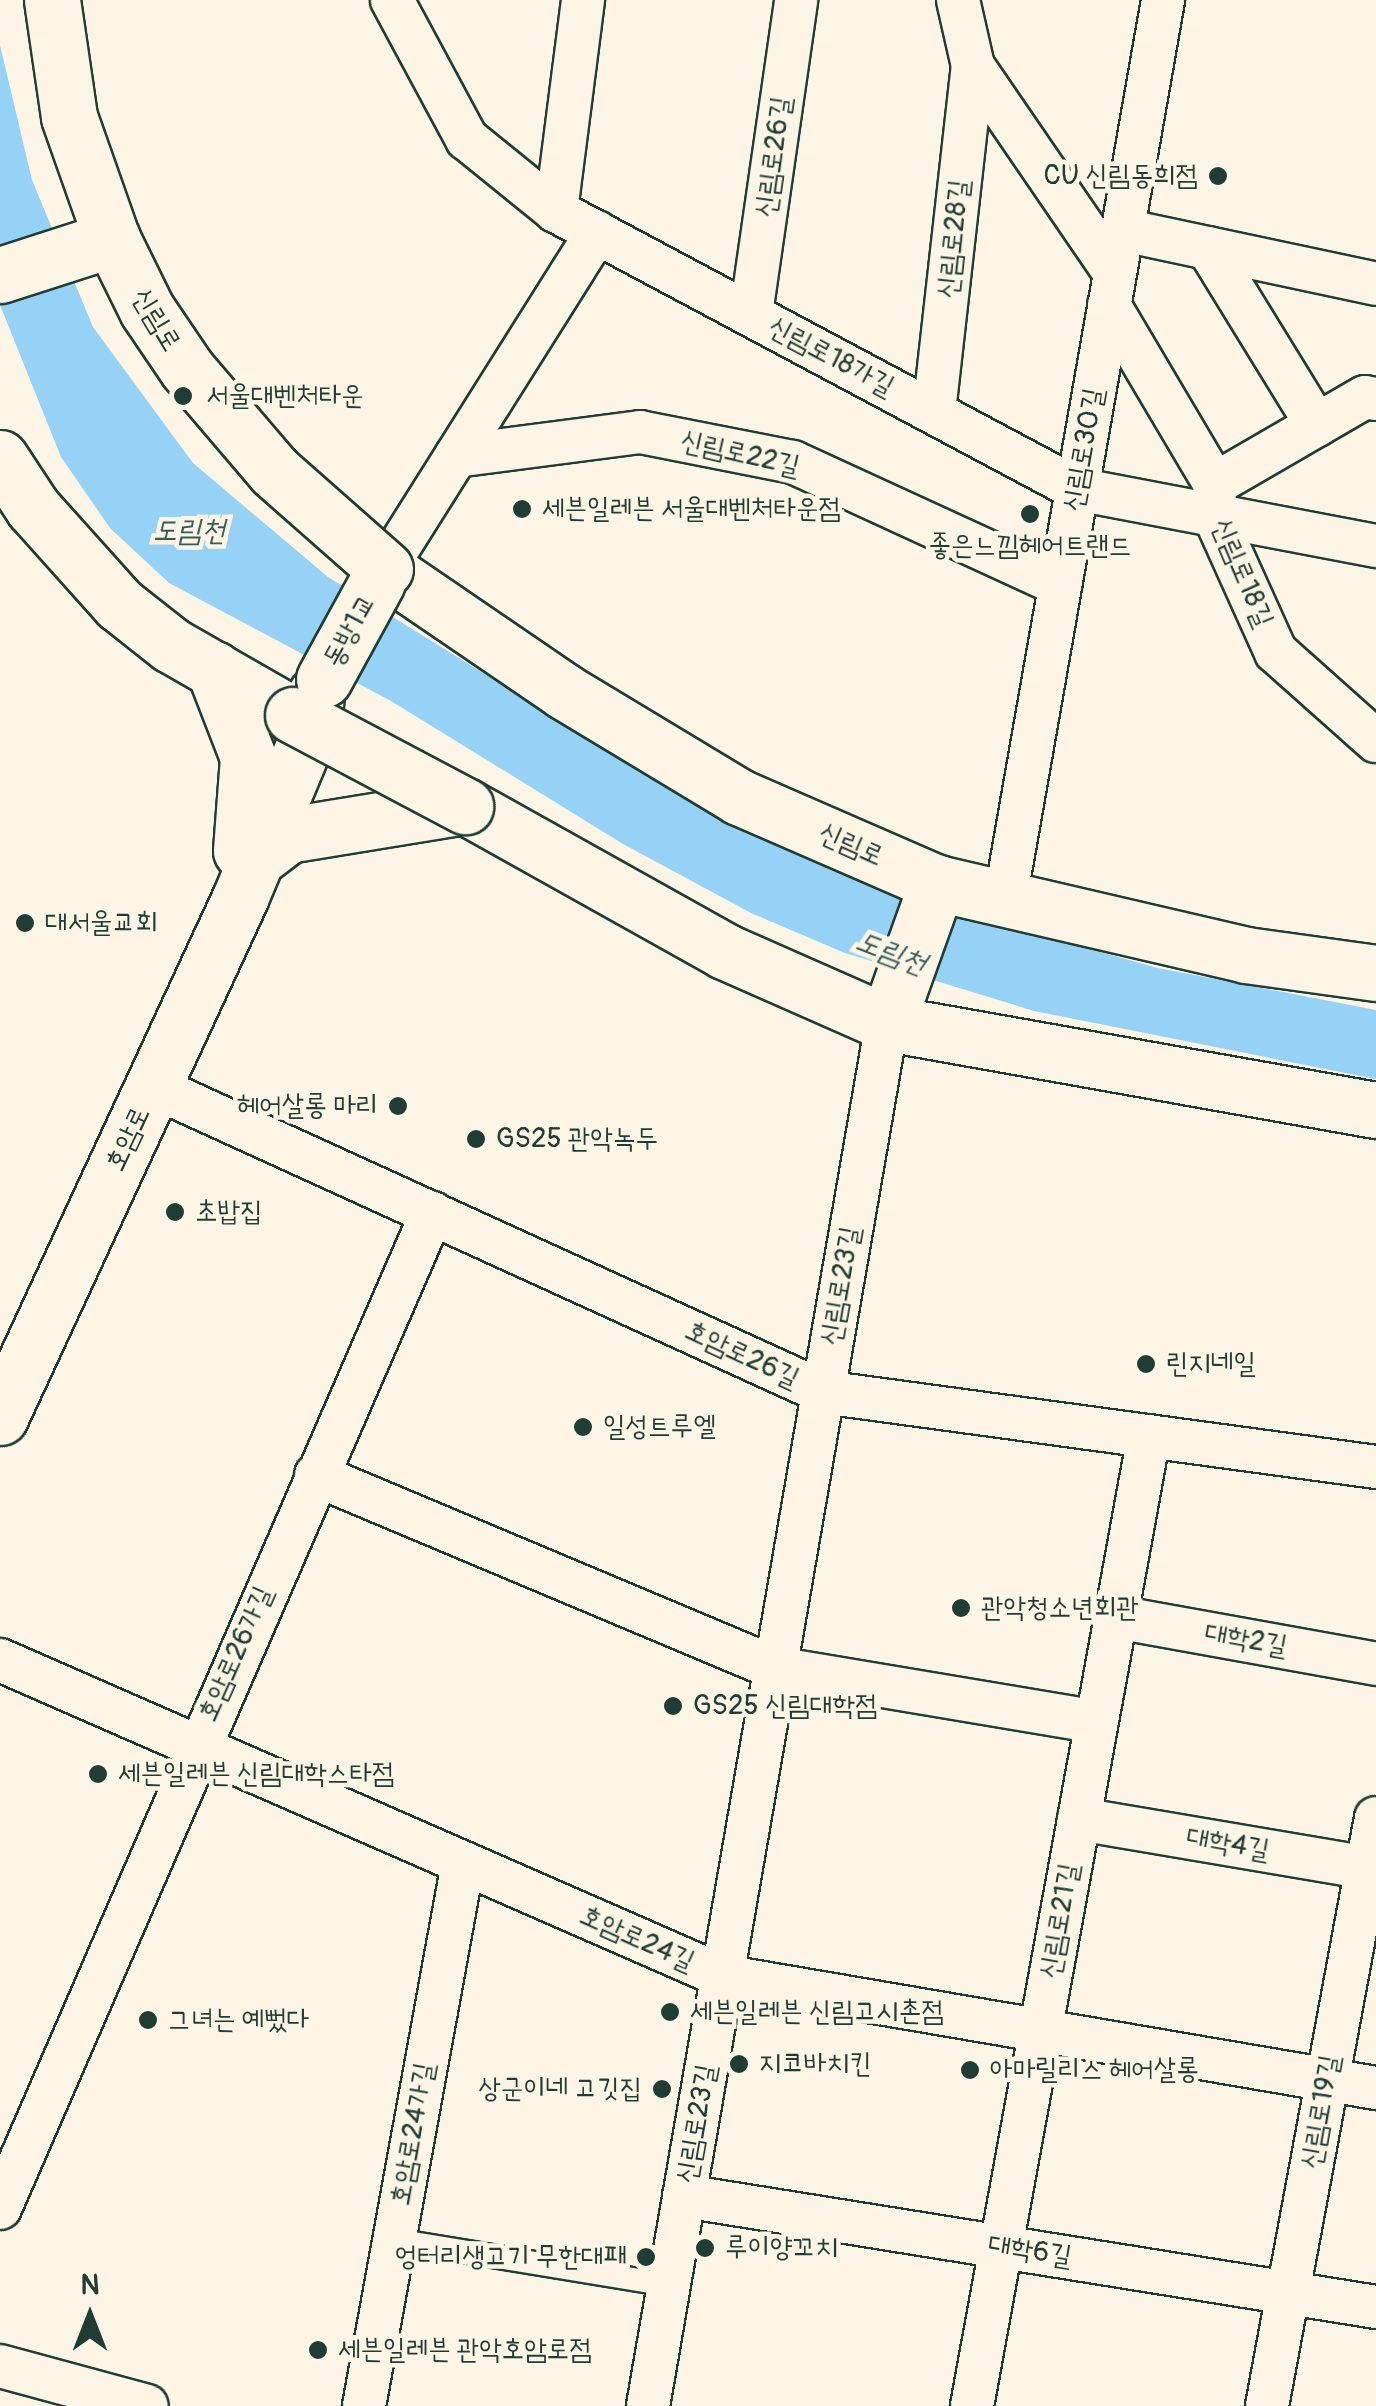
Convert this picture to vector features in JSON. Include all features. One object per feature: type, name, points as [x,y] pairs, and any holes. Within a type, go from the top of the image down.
[{"type":"main road","name":"신림로","points":[[52,0],[69,118],[112,240],[147,310],[229,422],[381,576],[739,796],[935,890],[1005,900],[1246,955],[1376,973]]},
{"type":"main road","points":[[0,276],[112,240]]},
{"type":"main road","points":[[0,458],[33,508],[119,604],[214,668],[312,702],[465,806],[724,952],[887,1023],[1376,1110]]},
{"type":"main road","name":"동방1교","points":[[248,856],[312,702],[381,576]]},
{"type":"main road","points":[[0,1371],[248,856],[248,756],[214,668]]},
{"type":"main road","points":[[248,856],[288,835],[465,806]]},
{"type":"main road","name":"호암로","points":[[0,1418],[152,1086],[248,856]]},
{"type":"main road","points":[[887,1023],[935,890]]},
{"type":"street","name":"신림로18가길","points":[[392,0],[467,139],[556,210],[1077,489],[1214,499],[1376,546]]},
{"type":"street","points":[[556,210],[582,0]]},
{"type":"street","name":"신림로26길","points":[[751,314],[796,0]]},
{"type":"street","name":"신림로28길","points":[[958,0],[974,66],[1112,289]]},
{"type":"street","name":"신림로30길","points":[[1005,900],[1164,0]]},
{"type":"street","name":"신림로28길","points":[[934,412],[974,66]]},
{"type":"street","points":[[1123,230],[1376,284]]},
{"type":"street","points":[[381,576],[597,232]]},
{"type":"street","points":[[1208,248],[1317,424]]},
{"type":"street","points":[[1112,289],[1214,499]]},
{"type":"street","name":"신림로18길","points":[[1376,399],[1365,397],[1317,424],[1214,499],[1276,652],[1376,742]]},
{"type":"street","name":"신림로22길","points":[[456,456],[640,432],[793,462],[1060,584]]},
{"type":"street","name":"신림로23길","points":[[648,2406],[887,1023]]},
{"type":"street","name":"호암로26길","points":[[152,1086],[823,1392],[1376,1467]]},
{"type":"street","name":"호암로26가길","points":[[0,2208],[195,1745],[432,1213]]},
{"type":"street","name":"신림로21길","points":[[972,2406],[1149,1436]]},
{"type":"street","points":[[316,1475],[775,1668],[1096,1722]]},
{"type":"street","name":"대학2길","points":[[1116,1617],[1376,1664]]},
{"type":"street","name":"호암로24길","points":[[0,1660],[722,1976],[1376,2088]]},
{"type":"street","name":"신림로19길","points":[[1267,2406],[1327,2079],[1371,1868],[1376,1818]]},
{"type":"street","name":"대학4길","points":[[1079,1819],[1371,1868]]},
{"type":"street","name":"호암로24가길","points":[[364,2406],[462,1863]]},
{"type":"street","name":"대학6길","points":[[684,2196],[1376,2307]]},
{"type":"street","points":[[0,2366],[147,2406]]},
{"type":"lane","points":[[394,2240],[669,2285]]},
{"type":"water","name":"도림천","points":[[0,45],[32,180],[93,327],[193,463],[328,577],[556,718],[947,910],[1158,968],[1376,1010],[1376,1079],[1034,1011],[845,953],[751,913],[623,844],[391,701],[169,583],[110,528],[61,457],[0,305]]},
{"type":"place","name":"CU 신림동희점","points":[[1218,176]]},
{"type":"place","name":"서울대벤처타운","points":[[183,396]]},
{"type":"place","name":"세븐일레븐 서울대벤처타운점","points":[[522,509]]},
{"type":"place","name":"좋은느낌헤어트랜드","points":[[1030,514]]},
{"type":"place","name":"대서울교회","points":[[25,923]]},
{"type":"place","name":"헤어살롱 마리","points":[[398,1106]]},
{"type":"place","name":"GS25 관악녹두","points":[[476,1139]]},
{"type":"place","name":"초밥집","points":[[175,1212]]},
{"type":"place","name":"린지네일","points":[[1146,1364]]},
{"type":"place","name":"일성트루엘","points":[[583,1427]]},
{"type":"place","name":"관악청소년회관","points":[[961,1608]]},
{"type":"place","name":"GS25 신림대학점","points":[[673,1706]]},
{"type":"place","name":"세븐일레븐 신림대학스타점","points":[[98,1774]]},
{"type":"place","name":"세븐일레븐 신림고시촌점","points":[[670,2012]]},
{"type":"place","name":"그녀는 예뻤다","points":[[148,2020]]},
{"type":"place","name":"지코바치킨","points":[[739,2064]]},
{"type":"place","name":"아마릴리스 헤어살롱","points":[[970,2070]]},
{"type":"place","name":"상군이네 고깃집","points":[[662,2089]]},
{"type":"place","name":"루이양꼬치","points":[[705,2248]]},
{"type":"place","name":"엉터리생고기 무한대패","points":[[646,2257]]},
{"type":"place","name":"세븐일레븐 관악호암로점","points":[[318,2350]]}]
